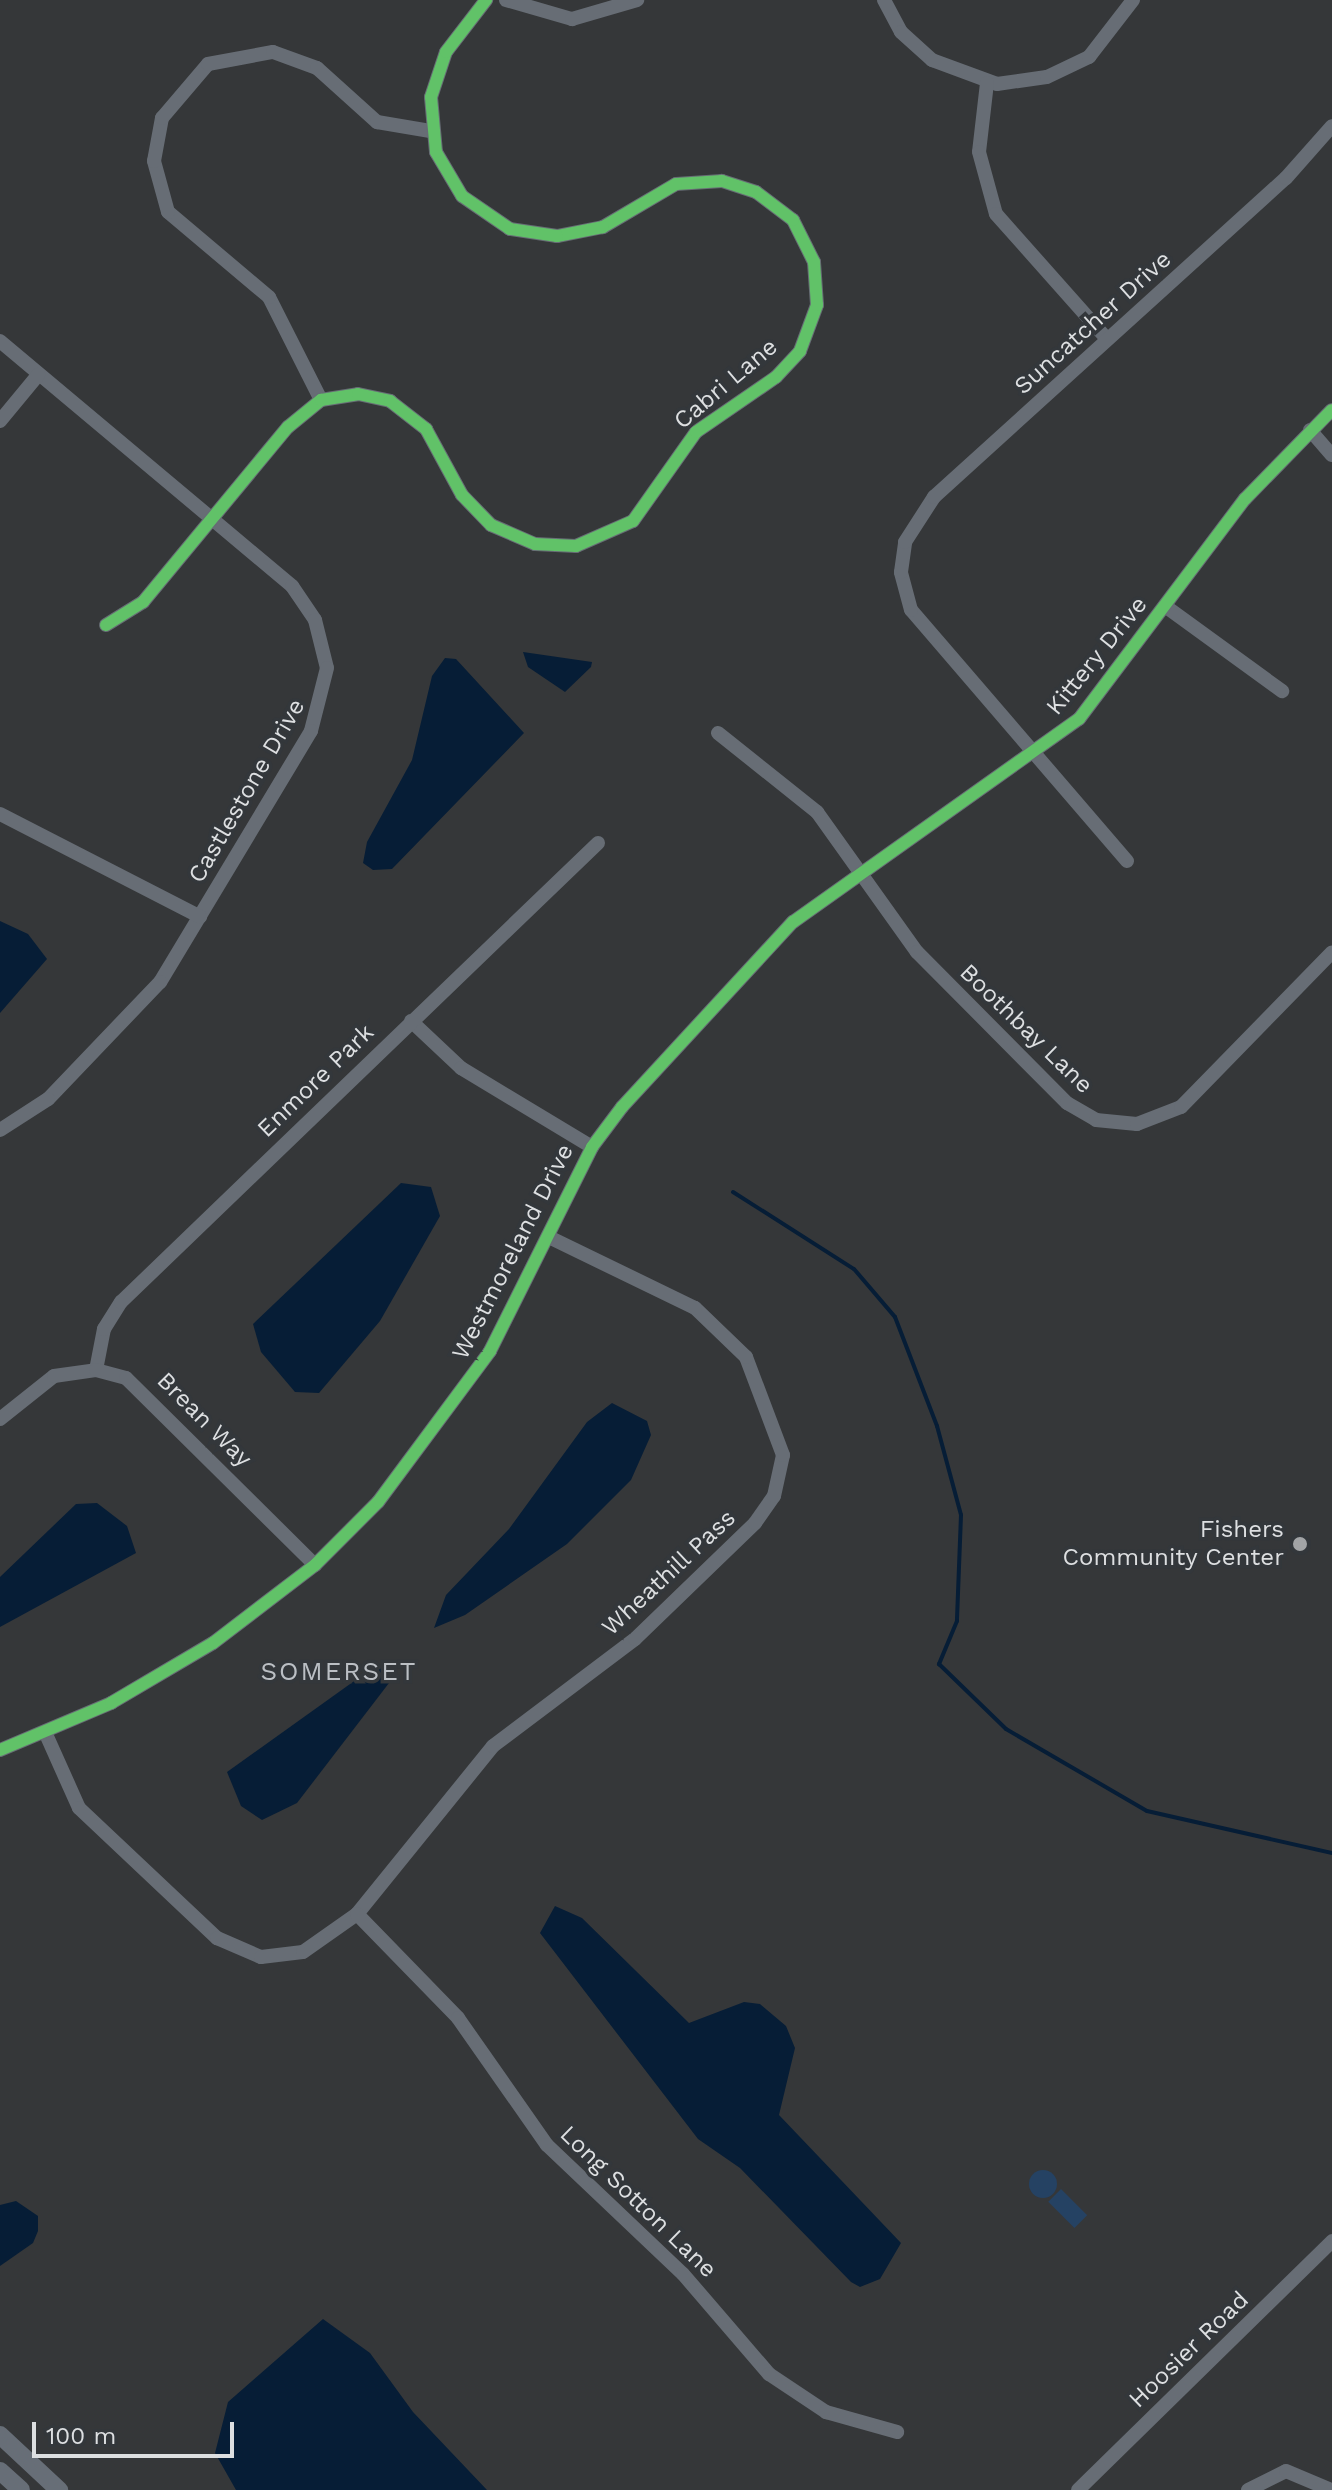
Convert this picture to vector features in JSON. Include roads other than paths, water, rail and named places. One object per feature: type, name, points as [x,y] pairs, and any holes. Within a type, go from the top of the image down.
[{"type":"main road","points":[[0,2435],[59,2490]]},
{"type":"main road","points":[[0,2471],[21,2490]]},
{"type":"street","points":[[106,625],[143,602],[288,427],[321,400],[269,297],[168,212],[154,161],[162,118],[208,64],[273,52],[317,68],[377,122],[430,131],[439,66],[486,0]]},
{"type":"street","points":[[506,0],[572,19],[637,0]]},
{"type":"street","points":[[884,0],[921,53],[987,83],[1068,69],[1106,41],[1133,0]]},
{"type":"street","points":[[987,83],[979,152],[996,214],[1107,339]]},
{"type":"street","name":"Suncatcher Drive","points":[[1035,756],[911,610],[901,561],[924,507],[1286,178],[1332,126]]},
{"type":"street","name":"Cabri Lane","points":[[321,400],[369,395],[397,406],[426,429],[462,495],[491,525],[535,544],[576,546],[633,521],[696,432],[776,377],[808,336],[818,291],[810,247],[783,210],[756,192],[722,181],[687,182],[592,231],[524,232],[462,196],[430,131]]},
{"type":"street","name":"Castlestone Drive","points":[[0,341],[213,518],[302,597],[321,633],[327,668],[311,731],[200,917],[135,1013],[28,1117],[0,1130]]},
{"type":"street","points":[[0,421],[38,375]]},
{"type":"street","name":"Kittery Drive","points":[[774,939],[862,873],[1035,756],[1094,702],[1253,489],[1332,410]]},
{"type":"street","points":[[1310,430],[1332,455]]},
{"type":"street","points":[[1165,606],[1282,691]]},
{"type":"street","name":"Boothbay Lane","points":[[718,733],[801,796],[862,873],[917,952],[1057,1093],[1087,1116],[1117,1125],[1147,1123],[1181,1107],[1332,952]]},
{"type":"street","points":[[1035,756],[1127,861]]},
{"type":"street","points":[[0,814],[200,917]]},
{"type":"street","name":"Enmore Park","points":[[96,1370],[104,1329],[121,1302],[598,843]]},
{"type":"street","name":"Westmoreland Drive","points":[[0,1750],[45,1732],[199,1652],[315,1565],[390,1489],[449,1412],[549,1237],[592,1147],[774,939]]},
{"type":"street","points":[[411,1021],[461,1068],[592,1147]]},
{"type":"street","name":"Wheathill Pass","points":[[45,1732],[67,1788],[96,1826],[217,1938],[274,1957],[313,1948],[357,1914],[487,1752],[645,1630],[760,1518],[781,1480],[783,1447],[771,1407],[730,1337],[685,1302],[549,1237]]},
{"type":"street","points":[[0,1419],[40,1383],[96,1370]]},
{"type":"street","name":"Brean Way","points":[[96,1370],[148,1393],[315,1565]]},
{"type":"street","name":"Long Sotton Lane","points":[[357,1914],[458,2018],[547,2145],[683,2274],[769,2374],[826,2412],[897,2432]]},
{"type":"street","name":"Hoosier Road","points":[[1078,2490],[1332,2241]]},
{"type":"street","points":[[1248,2490],[1286,2471],[1331,2490]]},
{"type":"waterway","points":[[733,1192],[854,1269],[895,1317],[937,1426],[961,1515],[957,1621],[939,1664],[1006,1729],[1147,1811],[1332,1853]]},
{"type":"place","name":"Fishers Community Center","points":[[1300,1544]]},
{"type":"district","name":"SOMERSET","points":[[339,1672]]}]
